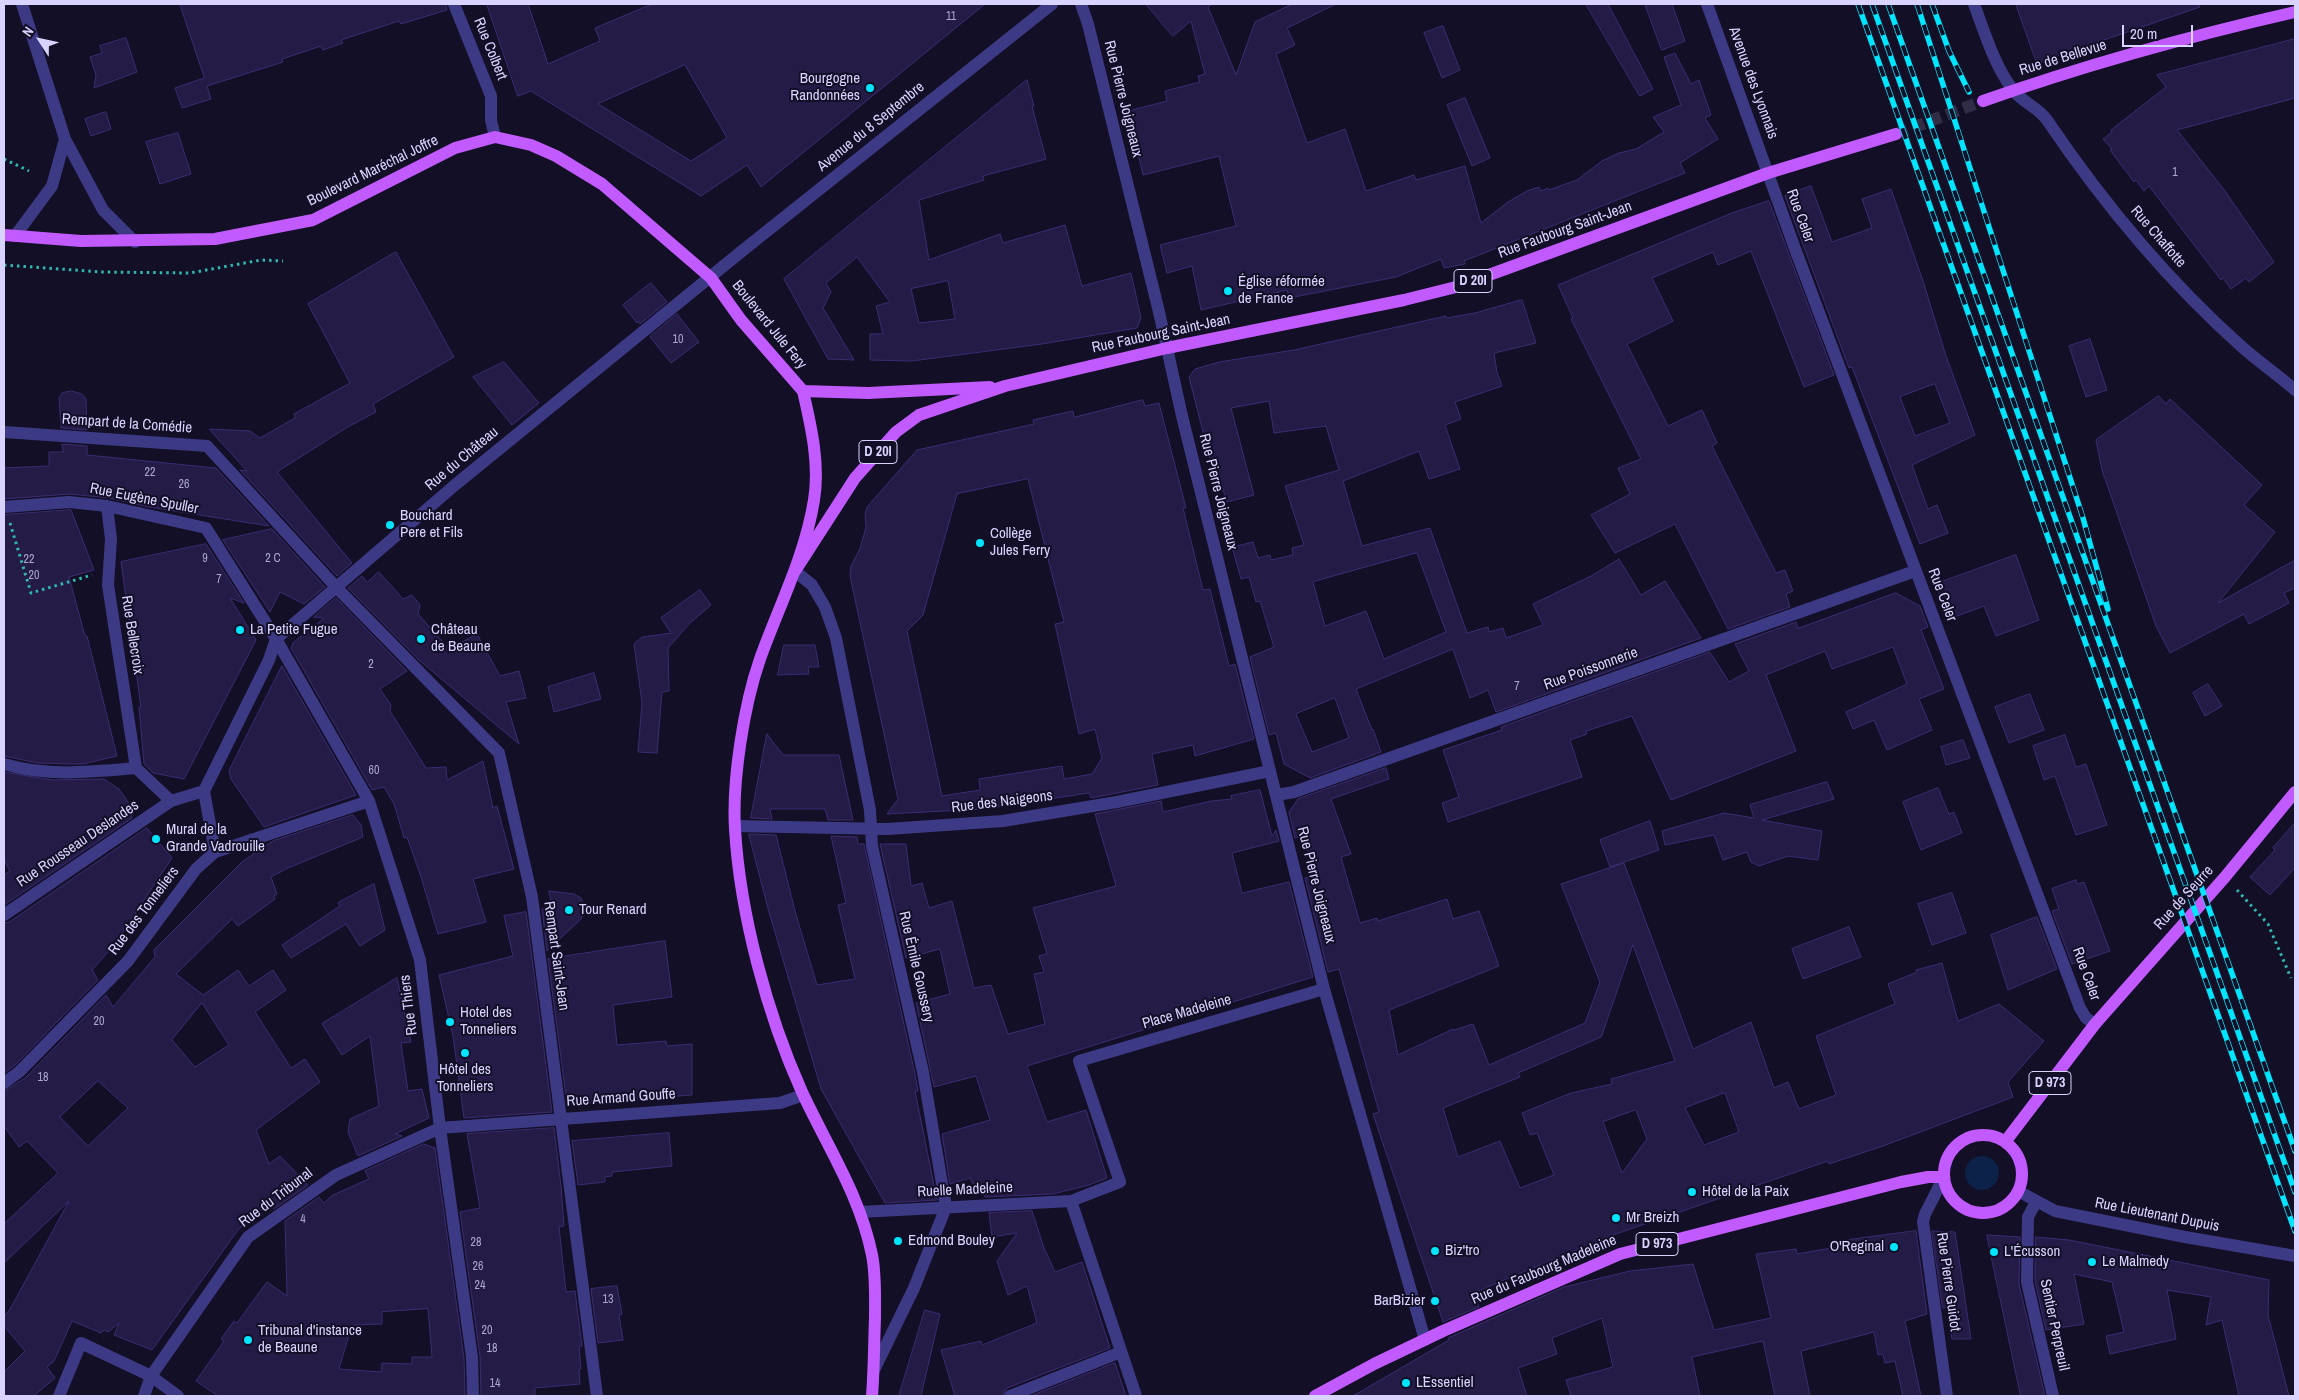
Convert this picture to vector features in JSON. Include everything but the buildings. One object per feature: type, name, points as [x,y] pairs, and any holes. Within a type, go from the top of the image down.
[{"type":"main road","name":"Rue de Bellevue","points":[[2014,90],[2175,43],[2295,12]]},
{"type":"main road","points":[[1983,101],[2014,90]]},
{"type":"main road","name":"Rue Faubourg Saint-Jean","points":[[1005,386],[1167,348],[1352,312],[1456,287],[1768,173],[1896,134]]},
{"type":"main road","name":"Boulevard Maréchal Joffre","points":[[9,236],[82,241],[135,242],[215,239],[313,220],[455,148],[495,138],[531,145],[556,156],[602,184],[710,278]]},
{"type":"main road","name":"Boulevard Jule Fery","points":[[710,278],[747,327],[803,391]]},
{"type":"main road","name":"D 20I","points":[[803,391],[868,392],[1005,386]]},
{"type":"main road","name":"D 20I","points":[[795,571],[855,478],[896,432],[919,416],[1005,386]]},
{"type":"main road","points":[[803,391],[815,462],[814,499],[795,571],[759,661],[737,770],[735,826],[742,894],[775,1023],[803,1095],[851,1187],[860,1212],[873,1264],[875,1287],[872,1396]]},
{"type":"main road","name":"Rue de Seurre","points":[[2094,1024],[2225,877],[2295,792]]},
{"type":"main road","name":"D 973","points":[[2005,1142],[2094,1024]]},
{"type":"main road","points":[[1986,1135],[2005,1142],[2020,1160],[2022,1176],[2018,1192],[2002,1208],[1980,1213],[1965,1208],[1953,1199],[1944,1178],[1945,1164],[1950,1152],[1966,1138],[1986,1135]]},
{"type":"main road","name":"Rue du Faubourg Madeleine","points":[[1315,1396],[1374,1364],[1425,1340],[1620,1254],[1901,1182],[1928,1177],[1944,1178]]},
{"type":"street","points":[[22,4],[65,139],[103,210],[135,242]]},
{"type":"street","name":"Rue Colbert","points":[[454,4],[491,96],[491,120],[495,138]]},
{"type":"street","name":"Avenue du 8 Septembre","points":[[710,278],[1052,4]]},
{"type":"street","name":"Rue Pierre Joigneaux","points":[[1081,4],[1090,34],[1324,989]]},
{"type":"street","name":"Avenue des Lyonnais","points":[[1707,4],[1768,173]]},
{"type":"street","name":"Rue Chaffotte","points":[[1974,4],[1994,56],[2014,90],[2046,118],[2095,190],[2189,297],[2243,348],[2295,390]]},
{"type":"street","points":[[9,236],[52,186],[65,139]]},
{"type":"street","name":"Rue Celer","points":[[1768,173],[1915,571],[2066,964],[2080,1008],[2086,1018],[2094,1024]]},
{"type":"street","name":"Rue du Château","points":[[204,791],[269,660],[276,639],[455,485],[710,278]]},
{"type":"street","name":"Rempart de la Comédie","points":[[4,432],[207,446],[336,587]]},
{"type":"street","name":"Rue Eugène Spuller","points":[[4,507],[69,502],[107,506],[206,528],[276,639]]},
{"type":"street","name":"Rue Bellecroix","points":[[107,506],[111,539],[108,585],[136,768]]},
{"type":"street","name":"Rue Émile Goussery","points":[[795,571],[812,585],[825,607],[836,638],[870,810],[872,846],[923,1072],[946,1207]]},
{"type":"street","name":"Rue Poissonnerie","points":[[1277,795],[1294,792],[1915,571]]},
{"type":"street","name":"Rempart Saint-Jean","points":[[336,587],[499,753],[532,897],[597,1396]]},
{"type":"street","name":"Rue Thiers","points":[[276,639],[369,801],[420,960],[440,1128],[472,1358],[473,1396]]},
{"type":"street","points":[[4,764],[19,768],[78,774],[136,768],[171,801]]},
{"type":"street","name":"Rue des Naigeons","points":[[735,826],[888,829],[1003,821],[1116,802],[1270,771]]},
{"type":"street","points":[[204,791],[216,852]]},
{"type":"street","name":"Rue Rousseau Deslandes","points":[[4,915],[171,801],[204,791]]},
{"type":"street","name":"Rue des Tonneliers","points":[[4,1082],[18,1072],[128,961],[196,869],[216,852],[369,801]]},
{"type":"street","points":[[1324,989],[1425,1340]]},
{"type":"street","name":"Place Madeleine","points":[[1071,1201],[1120,1182],[1079,1060],[1324,989]]},
{"type":"street","name":"Rue Armand Gouffe","points":[[440,1128],[780,1103],[803,1095]]},
{"type":"street","name":"Rue du Tribunal","points":[[144,1396],[151,1376],[248,1237],[336,1175],[440,1128]]},
{"type":"street","name":"Rue Pierre Guidot","points":[[1944,1178],[1924,1214],[1924,1222],[1947,1396]]},
{"type":"street","name":"Rue Lieutenant Dupuis","points":[[2018,1192],[2055,1211],[2185,1238],[2295,1256]]},
{"type":"street","points":[[1071,1201],[1136,1396]]},
{"type":"street","name":"Ruelle Madeleine","points":[[860,1212],[1071,1201]]},
{"type":"street","name":"Sentier Perpreuil","points":[[2036,1202],[2028,1217],[2027,1282],[2053,1396]]},
{"type":"street","points":[[874,1370],[914,1288],[946,1207]]},
{"type":"street","points":[[59,1396],[81,1343],[151,1376],[178,1396]]},
{"type":"street","points":[[1010,1396],[1121,1352]]},
{"type":"path","points":[[4,159],[29,171]]},
{"type":"path","points":[[4,265],[102,272],[190,273],[261,260],[283,261]]},
{"type":"path","points":[[4,507],[30,593],[109,570]]},
{"type":"path","points":[[2225,877],[2268,924],[2291,978]]},
{"type":"water","points":[[1982,1156],[1989,1157],[1994,1161],[1998,1166],[1998,1180],[1994,1185],[1989,1189],[1982,1190],[1975,1189],[1970,1185],[1966,1180],[1965,1173],[1966,1166],[1970,1161],[1975,1157]]},
{"type":"tunnel","points":[[1896,134],[1983,101]]},
{"type":"railway","points":[[1858,4],[2295,1231]]},
{"type":"railway","points":[[1872,4],[2295,1192]]},
{"type":"railway","points":[[1888,4],[2295,1151]]},
{"type":"railway","points":[[1917,4],[2083,518],[2108,609]]},
{"type":"railway","points":[[1932,4],[1949,51],[1969,92]]},
{"type":"place","name":"Bourgogne Randonnées","points":[[870,88]]},
{"type":"place","name":"Église réformée de France","points":[[1228,291]]},
{"type":"place","name":"Bouchard Pere et Fils","points":[[390,525]]},
{"type":"place","name":"Collège Jules Ferry","points":[[980,543]]},
{"type":"place","name":"La Petite Fugue","points":[[240,630]]},
{"type":"place","name":"Château de Beaune","points":[[421,639]]},
{"type":"place","name":"Mural de la Grande Vadrouille","points":[[156,839]]},
{"type":"place","name":"Tour Renard","points":[[569,910]]},
{"type":"place","name":"Hotel des Tonneliers","points":[[450,1022]]},
{"type":"place","name":"Hôtel des Tonneliers","points":[[465,1053]]},
{"type":"place","name":"Hôtel de la Paix","points":[[1692,1192]]},
{"type":"place","name":"Mr Breizh","points":[[1616,1218]]},
{"type":"place","name":"Edmond Bouley","points":[[898,1241]]},
{"type":"place","name":"O'Reginal","points":[[1894,1247]]},
{"type":"place","name":"Biz'tro","points":[[1435,1251]]},
{"type":"place","name":"L'Écusson","points":[[1994,1252]]},
{"type":"place","name":"Le Malmedy","points":[[2092,1262]]},
{"type":"place","name":"BarBizier","points":[[1435,1301]]},
{"type":"place","name":"Tribunal d'instance de Beaune","points":[[248,1340]]},
{"type":"place","name":"L´Essentiel","points":[[1406,1383]]}]
